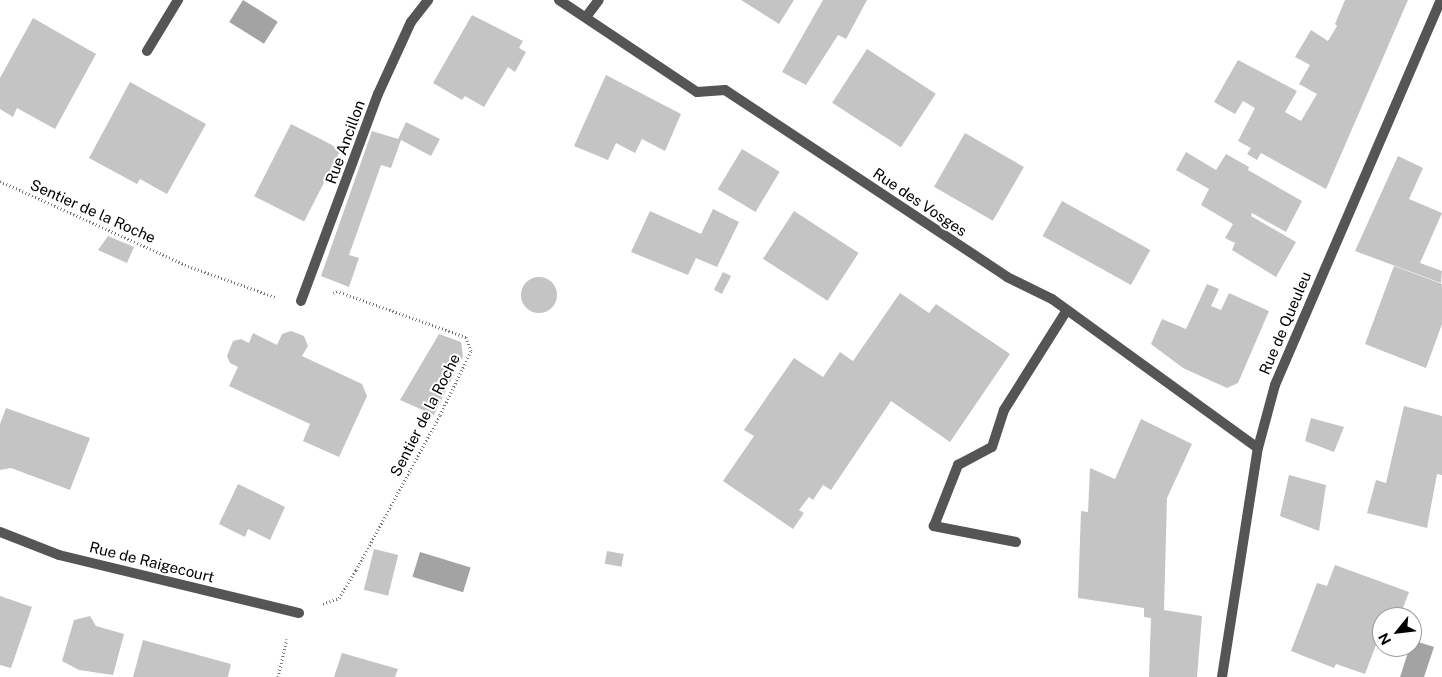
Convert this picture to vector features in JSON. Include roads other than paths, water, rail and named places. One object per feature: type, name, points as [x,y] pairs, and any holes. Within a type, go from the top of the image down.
[{"type":"street","points":[[148,51],[178,0]]},
{"type":"street","name":"Rue Ancillon","points":[[301,300],[378,94],[411,22],[428,0]]},
{"type":"street","name":"Rue des Vosges","points":[[559,0],[586,16],[697,92],[725,90],[1007,277],[1052,299],[1258,448]]},
{"type":"street","points":[[586,16],[599,0]]},
{"type":"street","name":"Rue de Queuleu","points":[[1222,677],[1258,448],[1285,361],[1441,0]]},
{"type":"street","points":[[1016,542],[934,526],[958,465],[992,447],[1004,410],[1067,310]]},
{"type":"street","name":"Rue de Raigecourt","points":[[0,532],[59,555],[299,613]]}]
